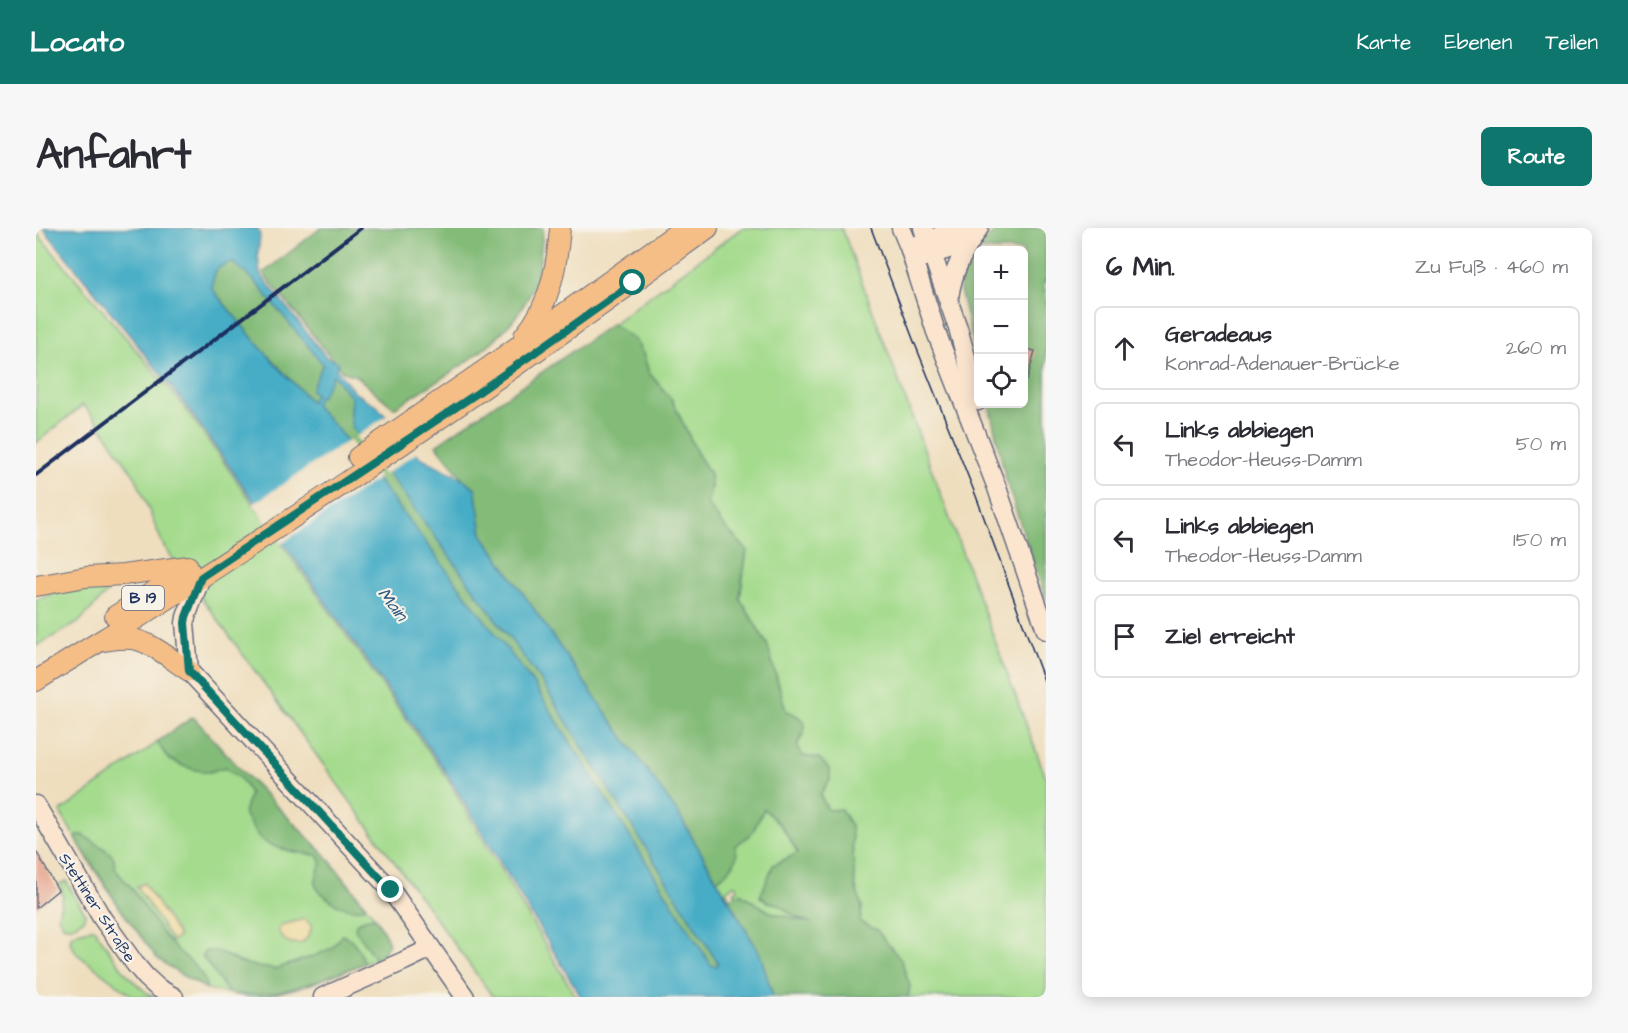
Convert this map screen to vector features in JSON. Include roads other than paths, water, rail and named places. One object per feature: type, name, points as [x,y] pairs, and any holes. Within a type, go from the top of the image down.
[{"type":"main road","points":[[508,353],[531,328],[544,304],[554,274],[560,228]]},
{"type":"main road","name":"B 19","points":[[36,681],[99,641],[684,228]]},
{"type":"main road","name":"B 19","points":[[36,665],[292,518],[476,394],[708,228]]},
{"type":"main road","points":[[901,228],[936,332],[997,488],[1046,630]]},
{"type":"main road","points":[[911,254],[928,241],[959,228]]},
{"type":"main road","points":[[928,241],[958,246],[977,228]]},
{"type":"main road","points":[[949,300],[951,280],[957,264],[977,228]]},
{"type":"main road","points":[[928,241],[958,328],[974,384]]},
{"type":"main road","points":[[980,408],[997,488]]},
{"type":"main road","points":[[38,587],[87,576],[199,571],[185,623],[189,671]]},
{"type":"main road","points":[[99,641],[136,640],[160,651],[189,671],[391,890],[465,997]]},
{"type":"main road","name":"Stettiner Straße","points":[[36,805],[102,918],[135,964],[158,988],[174,997]]},
{"type":"main road","points":[[324,997],[431,948]]},
{"type":"water","name":"Main","points":[[43,228],[258,228],[260,274],[326,357],[339,363],[336,369],[355,393],[377,406],[420,457],[463,479],[475,488],[482,534],[679,815],[760,954],[773,997],[581,997],[444,769],[185,404]],"holes":[[[232,262],[253,279],[323,364],[311,390],[315,394],[311,402],[260,347],[212,289],[213,278],[218,268]],[[333,375],[351,397],[352,428],[400,489],[542,682],[718,963],[716,967],[711,965],[533,683],[390,496],[315,405]]]},
{"type":"tram line","points":[[871,228],[976,496],[1046,686]]},
{"type":"railway","points":[[36,475],[361,228]]}]
